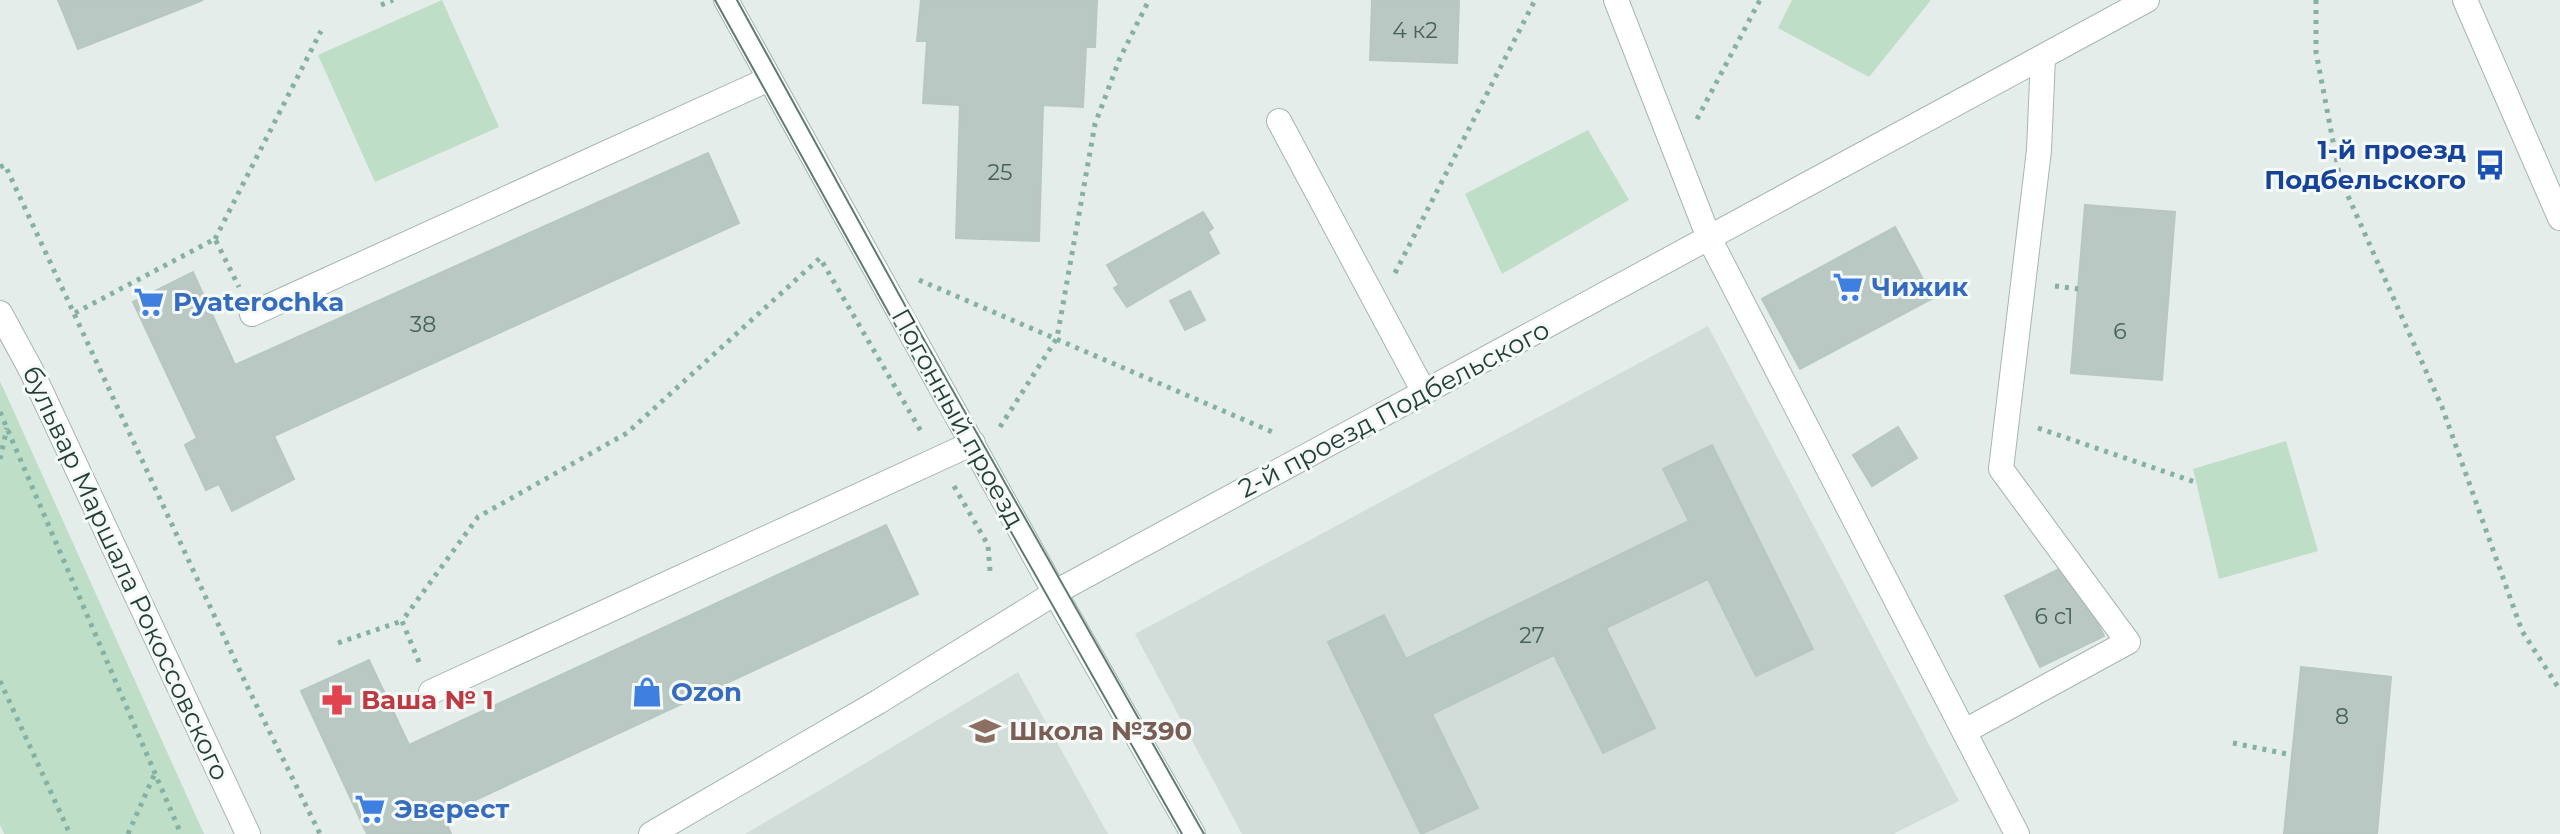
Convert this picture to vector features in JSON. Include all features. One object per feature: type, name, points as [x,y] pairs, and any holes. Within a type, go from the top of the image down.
[{"type":"street","name":"Погонный проезд","points":[[726,0],[1055,593],[1193,834]]},
{"type":"street","points":[[1616,0],[1709,238],[2017,834]]},
{"type":"street","name":"2-й проезд Подбельского","points":[[651,834],[878,702],[1055,593],[2147,0]]},
{"type":"street","points":[[2465,0],[2560,218]]},
{"type":"street","points":[[1965,731],[2128,642],[2001,469],[2039,150],[2043,57]]},
{"type":"street","points":[[252,314],[769,79]]},
{"type":"street","points":[[1279,121],[1424,392]]},
{"type":"street","name":"бульвар Маршала Рокоссовского","points":[[0,313],[31,370],[248,834]]},
{"type":"street","points":[[431,692],[973,443]]},
{"type":"path","points":[[381,5],[393,0]]},
{"type":"path","points":[[1000,427],[1057,338],[1095,124],[1120,58],[1149,0]]},
{"type":"path","points":[[1378,307],[1535,0]]},
{"type":"path","points":[[1678,159],[1760,0]]},
{"type":"path","points":[[2316,0],[2316,52],[2340,178],[2442,407],[2522,631],[2560,690]]},
{"type":"path","points":[[75,313],[215,239],[321,31]]},
{"type":"path","points":[[0,167],[5,165],[246,684],[320,834]]},
{"type":"path","points":[[215,239],[252,314]]},
{"type":"path","points":[[338,643],[402,621],[478,517],[627,433],[820,258],[988,545],[990,571]]},
{"type":"path","points":[[914,278],[1279,434]]},
{"type":"path","points":[[0,412],[181,834]]},
{"type":"path","points":[[2007,417],[2195,482]]},
{"type":"path","points":[[0,459],[7,427]]},
{"type":"path","points":[[402,621],[431,692]]},
{"type":"path","points":[[0,681],[70,834]]},
{"type":"path","points":[[2233,743],[2292,755]]},
{"type":"path","points":[[128,834],[155,773]]},
{"type":"shaded area","points":[[1708,326],[1959,801],[1893,834],[1242,834],[1135,634]]},
{"type":"shaded area","name":"Школа №390","points":[[1018,672],[1108,834],[745,834],[822,789]]},
{"type":"green space","points":[[442,0],[499,127],[375,182],[318,55]]},
{"type":"green space","points":[[1792,0],[1931,0],[1869,77],[1778,28]]},
{"type":"green space","points":[[1588,130],[1629,200],[1502,274],[1465,194]]},
{"type":"green space","points":[[0,381],[204,834],[4,834],[0,825]]},
{"type":"green space","points":[[2286,441],[2318,551],[2219,579],[2193,469]]},
{"type":"building","points":[[58,0],[203,0],[78,49]]},
{"type":"building","points":[[921,0],[1097,0],[1095,47],[1086,47],[1083,107],[1043,105],[1039,241],[956,238],[960,105],[923,103],[927,41],[917,41]]},
{"type":"building","points":[[1372,0],[1459,0],[1457,63],[1370,60]]},
{"type":"building","points":[[708,153],[739,223],[274,436],[294,479],[232,511],[219,484],[206,490],[185,445],[197,438],[133,302],[193,272],[235,365]]},
{"type":"building","points":[[2085,205],[2175,212],[2162,380],[2071,373]]},
{"type":"building","points":[[1203,212],[1213,228],[1208,232],[1219,253],[1127,307],[1114,288],[1119,285],[1107,265]]},
{"type":"building","points":[[1895,227],[1933,298],[1800,369],[1762,299]]},
{"type":"building","points":[[1190,291],[1205,320],[1185,330],[1170,301]]},
{"type":"building","points":[[1898,427],[1917,458],[1872,486],[1853,455]]},
{"type":"building","points":[[1712,445],[1813,649],[1756,676],[1708,579],[1606,628],[1655,728],[1603,753],[1554,655],[1432,714],[1478,808],[1421,834],[1328,642],[1384,615],[1406,659],[1689,521],[1663,469]]},
{"type":"building","points":[[886,525],[918,594],[443,815],[451,834],[367,834],[301,691],[369,660],[409,745]]},
{"type":"building","points":[[2069,564],[2104,636],[2040,667],[2005,596]]},
{"type":"building","points":[[2301,667],[2391,677],[2377,834],[2284,834]]},
{"type":"tram line","points":[[715,0],[1182,834]]},
{"type":"tram line","points":[[737,0],[923,338],[1204,834]]},
{"type":"place","name":"1-й проезд Подбельского","points":[[2490,165]]},
{"type":"place","name":"Чижик","points":[[1848,287]]},
{"type":"place","name":"Pyaterochka","points":[[149,302]]},
{"type":"place","name":"Ozon","points":[[647,692]]},
{"type":"place","name":"Ваша № 1","points":[[337,700]]},
{"type":"place","name":"Школа №390","points":[[985,731]]},
{"type":"place","name":"Эверест","points":[[370,809]]}]
